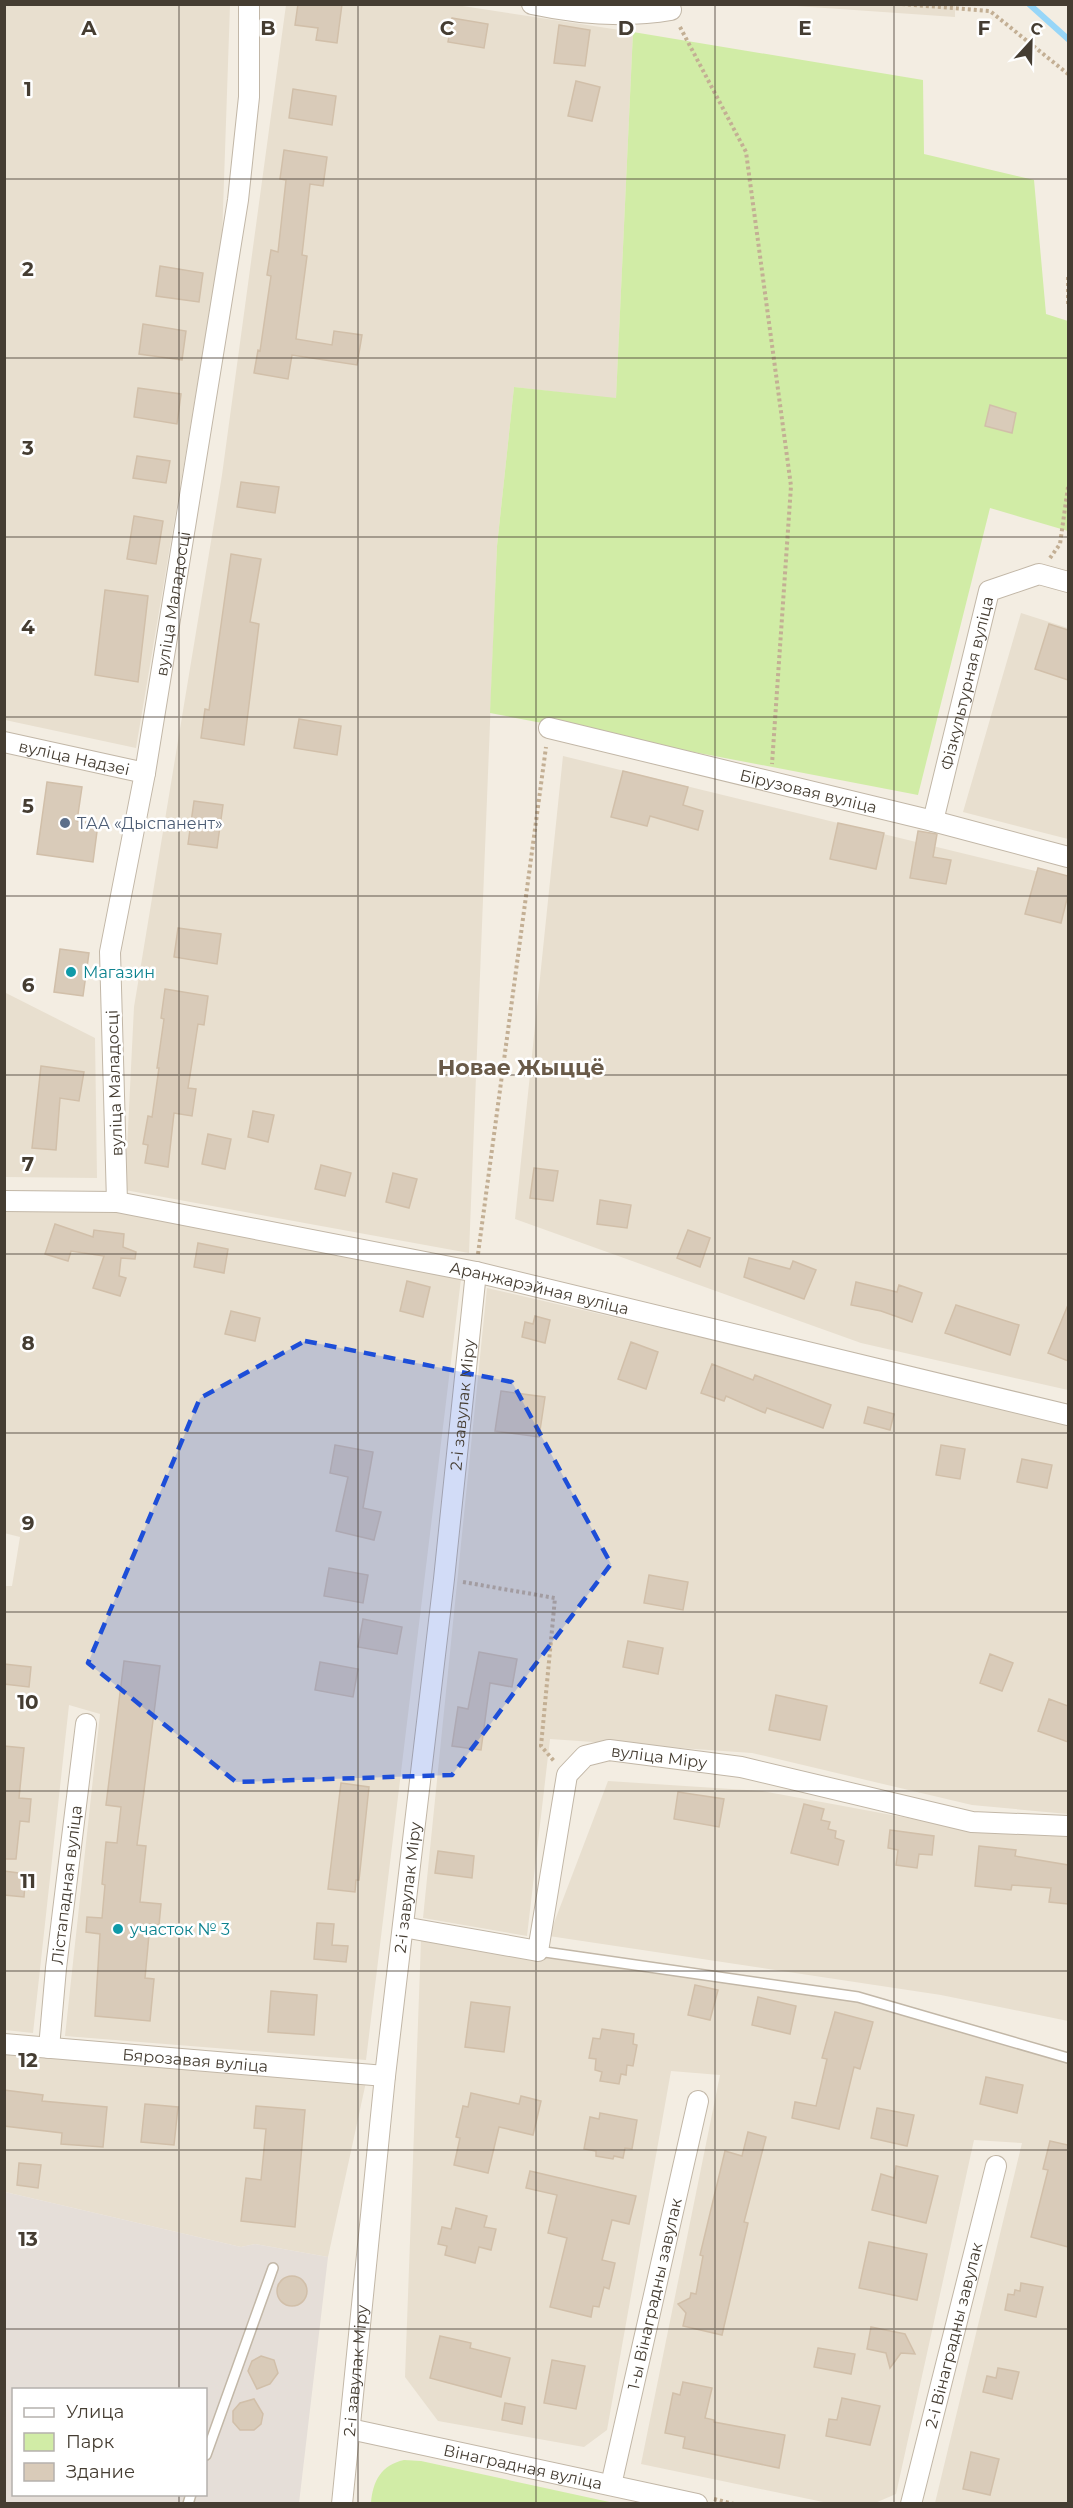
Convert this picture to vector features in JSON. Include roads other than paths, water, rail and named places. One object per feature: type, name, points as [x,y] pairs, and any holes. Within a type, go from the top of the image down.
[{"type":"street","name":"вуліца Маладосці","points":[[117,1202],[110,952],[145,773],[238,200],[249,98],[249,4]]},
{"type":"street","points":[[532,4],[570,12],[639,15],[671,10]]},
{"type":"street","name":"Фізкультурная вуліца","points":[[933,821],[989,591],[1040,574],[1068,582]]},
{"type":"street","name":"Бірузовая вуліца","points":[[549,728],[933,821],[1068,857]]},
{"type":"street","name":"вуліца Надзеі","points":[[4,742],[145,773]]},
{"type":"street","name":"Аранжарэйная вуліца","points":[[4,1201],[117,1202],[476,1272],[1068,1415]]},
{"type":"street","name":"2-і завулак Міру","points":[[342,2504],[385,2076],[444,1579],[476,1272]]},
{"type":"street","name":"Лістападная вуліца","points":[[50,2048],[56,1968],[86,1724]]},
{"type":"street","name":"вуліца Міру","points":[[538,1951],[567,1775],[585,1756],[609,1750],[741,1767],[972,1822],[1068,1827]]},
{"type":"street","points":[[403,1927],[538,1951]]},
{"type":"street","name":"Бярозавая вуліца","points":[[4,2044],[385,2076]]},
{"type":"street","name":"1-ы Вінаградны завулак","points":[[611,2485],[698,2101]]},
{"type":"street","name":"2-і Вінаградны завулак","points":[[911,2504],[996,2166]]},
{"type":"street","name":"Вінаградная вуліца","points":[[350,2428],[697,2504]]},
{"type":"lane","points":[[538,1951],[858,1997],[1068,2058]]},
{"type":"lane","points":[[207,2452],[273,2268]]},
{"type":"waterway","points":[[1029,4],[1068,39]]},
{"type":"place","name":"ТАА «Дыспанент»","points":[[65,823]]},
{"type":"place","name":"Магазин","points":[[71,972]]},
{"type":"place","name":"участок № 3","points":[[118,1929]]},
{"type":"district","name":"Новае Жыццё","points":[[521,1067]]}]
